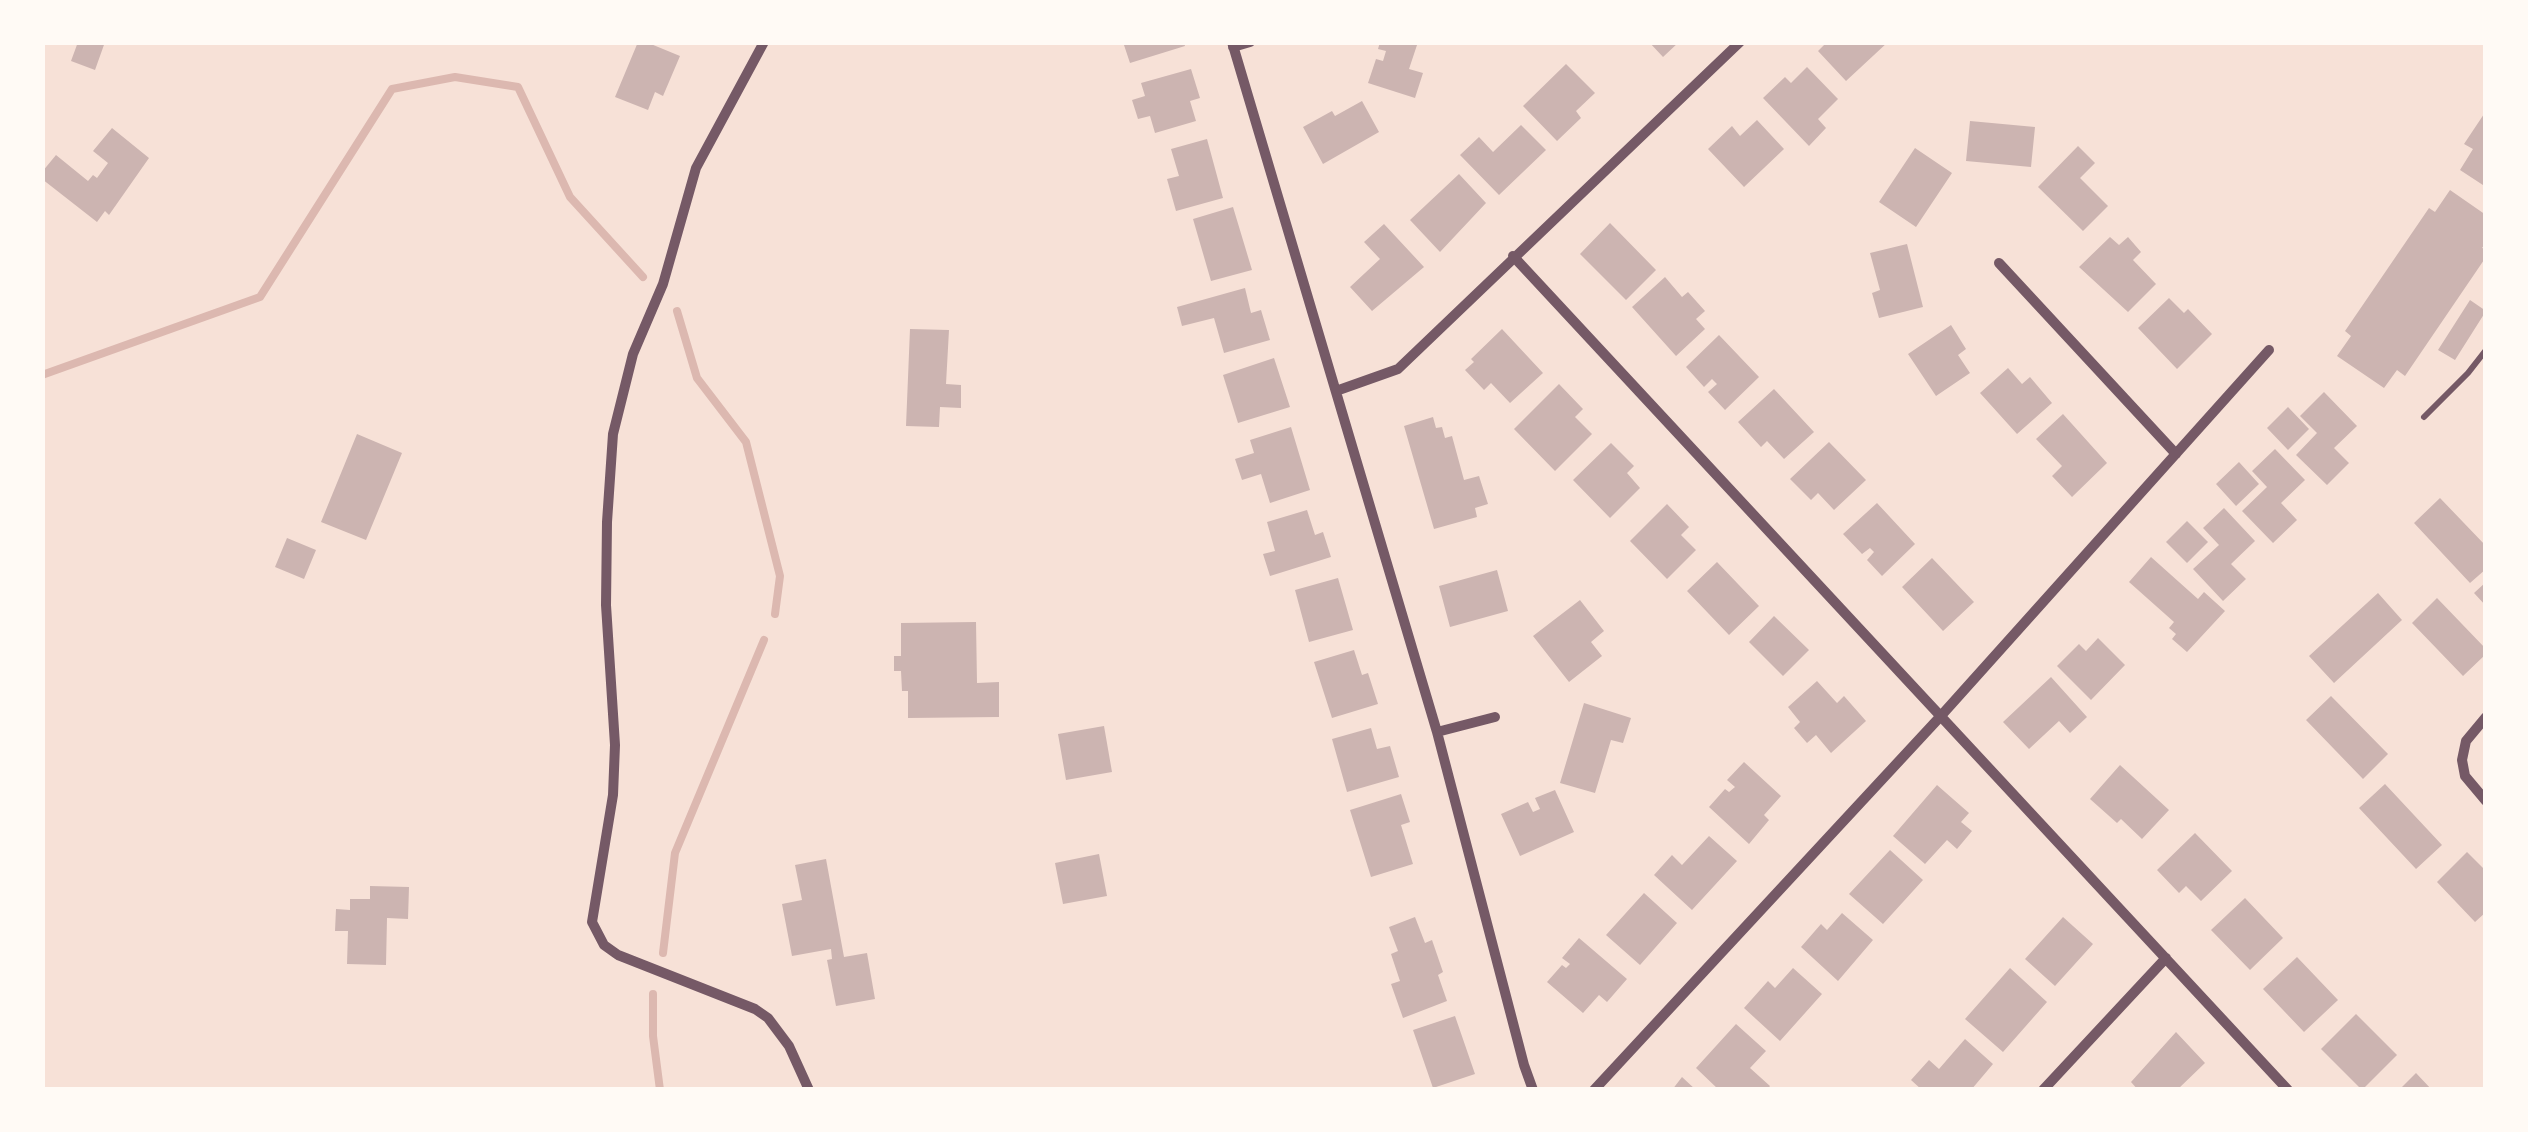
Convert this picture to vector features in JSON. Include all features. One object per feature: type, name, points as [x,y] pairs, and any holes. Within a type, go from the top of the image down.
[{"type":"street","points":[[764,42],[696,168],[663,284],[633,354],[614,434],[606,605],[615,745],[613,795],[592,922],[610,951],[755,1009],[768,1018],[789,1046],[810,1090]]},
{"type":"street","points":[[1250,42],[1233,45],[1436,732],[1533,1090]]},
{"type":"street","points":[[1336,391],[1398,369],[1740,42]]},
{"type":"street","points":[[1513,256],[2288,1090]]},
{"type":"street","points":[[1999,263],[2176,454]]},
{"type":"street","points":[[1594,1090],[1940,718],[2269,350]]},
{"type":"street","points":[[1436,732],[1495,717]]},
{"type":"street","points":[[2486,718],[2466,741],[2462,760],[2465,776],[2486,800]]},
{"type":"street","points":[[2043,1090],[2166,958]]},
{"type":"lane","points":[[2424,417],[2486,350]]},
{"type":"building","points":[[78,42],[105,42],[95,70],[71,61]]},
{"type":"building","points":[[638,42],[680,56],[663,96],[655,92],[648,110],[615,97]]},
{"type":"building","points":[[1123,42],[1184,42],[1185,46],[1130,63]]},
{"type":"building","points":[[1380,42],[1418,42],[1409,69],[1423,73],[1415,98],[1368,83],[1376,59],[1383,61],[1386,51],[1378,49]]},
{"type":"building","points":[[1649,42],[1679,42],[1663,57]]},
{"type":"building","points":[[1827,42],[1888,42],[1846,81],[1818,51]]},
{"type":"building","points":[[1566,64],[1595,93],[1576,111],[1581,118],[1557,141],[1523,106]]},
{"type":"building","points":[[1807,67],[1838,99],[1818,119],[1826,128],[1809,146],[1763,98],[1785,77],[1791,83]]},
{"type":"building","points":[[1191,69],[1200,98],[1190,101],[1196,121],[1155,133],[1150,116],[1138,119],[1132,100],[1145,96],[1141,83]]},
{"type":"building","points":[[1362,101],[1379,132],[1323,164],[1303,127]]},
{"type":"building","points":[[2486,111],[2486,187],[2460,170],[2473,149],[2464,144]]},
{"type":"building","points":[[1757,120],[1784,149],[1744,187],[1708,149],[1732,126],[1740,136]]},
{"type":"building","points":[[1970,121],[2035,127],[2031,167],[1966,161]]},
{"type":"building","points":[[1521,125],[1546,150],[1499,195],[1460,155],[1479,137],[1493,152]]},
{"type":"building","points":[[112,128],[149,158],[109,215],[105,211],[97,222],[42,179],[42,172],[56,155],[88,181],[93,175],[97,178],[108,163],[93,151]]},
{"type":"building","points":[[1207,139],[1223,198],[1176,211],[1167,179],[1179,176],[1171,149]]},
{"type":"building","points":[[2078,146],[2095,163],[2080,178],[2108,206],[2083,231],[2038,187]]},
{"type":"building","points":[[1915,148],[1952,173],[1916,227],[1879,202]]},
{"type":"building","points":[[1459,174],[1486,203],[1440,252],[1410,220]]},
{"type":"building","points":[[2450,190],[2486,215],[2486,243],[2482,248],[2486,249],[2486,257],[2405,376],[2397,370],[2384,388],[2337,356],[2351,336],[2345,331],[2429,208],[2435,212]]},
{"type":"building","points":[[1233,207],[1252,270],[1211,281],[1193,219]]},
{"type":"building","points":[[1610,223],[1656,270],[1626,300],[1580,254]]},
{"type":"building","points":[[1384,224],[1424,267],[1372,311],[1350,287],[1380,259],[1364,242]]},
{"type":"building","points":[[2110,237],[2119,245],[2128,237],[2141,252],[2133,260],[2156,284],[2128,312],[2079,267]]},
{"type":"building","points":[[1907,244],[1923,307],[1879,318],[1872,293],[1880,290],[1870,253]]},
{"type":"building","points":[[1665,277],[1682,297],[1688,292],[1705,311],[1696,319],[1705,329],[1676,356],[1632,307]]},
{"type":"building","points":[[1245,288],[1251,313],[1261,310],[1270,340],[1224,353],[1214,318],[1182,326],[1177,307]]},
{"type":"building","points":[[2169,298],[2184,313],[2188,309],[2212,334],[2177,369],[2138,328]]},
{"type":"building","points":[[2470,300],[2486,311],[2455,360],[2438,350]]},
{"type":"building","points":[[1951,325],[1966,349],[1958,355],[1970,373],[1936,396],[1908,354]]},
{"type":"building","points":[[910,329],[949,330],[946,384],[961,385],[961,408],[940,407],[939,427],[906,426]]},
{"type":"building","points":[[1502,329],[1543,373],[1510,403],[1491,383],[1484,390],[1465,370]]},
{"type":"building","points":[[1719,335],[1759,377],[1725,410],[1708,392],[1717,384],[1712,379],[1704,387],[1686,367]]},
{"type":"building","points":[[1274,358],[1290,407],[1238,423],[1223,375]]},
{"type":"building","points":[[2008,368],[2022,384],[2030,377],[2052,403],[2017,434],[1980,393]]},
{"type":"building","points":[[1559,384],[1583,409],[1575,417],[1592,434],[1555,471],[1514,429]]},
{"type":"building","points":[[1774,389],[1814,432],[1784,459],[1767,441],[1761,447],[1738,422]]},
{"type":"building","points":[[2324,392],[2357,426],[2334,448],[2349,463],[2327,485],[2296,455],[2317,433],[2300,416]]},
{"type":"building","points":[[2288,407],[2309,429],[2288,450],[2267,428]]},
{"type":"building","points":[[2063,414],[2107,463],[2072,497],[2052,476],[2062,466],[2036,439]]},
{"type":"building","points":[[1433,417],[1445,438],[1452,436],[1464,480],[1479,476],[1488,504],[1475,508],[1477,517],[1434,529],[1404,426]]},
{"type":"building","points":[[1291,427],[1310,490],[1270,503],[1261,474],[1242,480],[1235,459],[1254,453],[1250,440]]},
{"type":"building","points":[[357,434],[402,453],[366,540],[321,522]]},
{"type":"building","points":[[1829,442],[1866,480],[1834,510],[1818,493],[1811,500],[1790,479]]},
{"type":"building","points":[[1611,443],[1634,466],[1627,473],[1640,488],[1610,518],[1573,480]]},
{"type":"building","points":[[2275,449],[2305,480],[2281,503],[2297,520],[2273,543],[2242,511],[2267,487],[2252,471]]},
{"type":"building","points":[[2239,462],[2259,484],[2236,506],[2216,484]]},
{"type":"building","points":[[2440,498],[2486,546],[2486,569],[2470,583],[2414,523]]},
{"type":"building","points":[[1877,503],[1915,544],[1882,576],[1867,560],[1874,552],[1870,548],[1862,554],[1843,534]]},
{"type":"building","points":[[1667,504],[1689,527],[1681,535],[1696,550],[1667,579],[1630,541]]},
{"type":"building","points":[[2224,508],[2255,541],[2231,564],[2246,579],[2223,601],[2193,569],[2219,545],[2203,528]]},
{"type":"building","points":[[1307,510],[1315,535],[1323,532],[1331,557],[1270,576],[1263,554],[1275,551],[1267,522]]},
{"type":"building","points":[[2187,521],[2208,542],[2187,563],[2166,542]]},
{"type":"building","points":[[287,538],[316,550],[304,579],[275,567]]},
{"type":"building","points":[[2151,557],[2198,599],[2204,592],[2225,611],[2187,652],[2172,639],[2176,634],[2169,628],[2174,622],[2129,582]]},
{"type":"building","points":[[1932,558],[1974,602],[1943,631],[1902,587]]},
{"type":"building","points":[[1717,562],[1759,606],[1729,635],[1687,591]]},
{"type":"building","points":[[1497,570],[1508,611],[1450,627],[1439,586]]},
{"type":"building","points":[[1338,578],[1353,630],[1309,642],[1295,590]]},
{"type":"building","points":[[2486,582],[2486,606],[2474,593]]},
{"type":"building","points":[[2378,593],[2402,620],[2334,683],[2309,656]]},
{"type":"building","points":[[2437,598],[2486,649],[2486,654],[2463,676],[2412,623]]},
{"type":"building","points":[[1580,600],[1604,631],[1591,642],[1602,656],[1569,682],[1533,636]]},
{"type":"building","points":[[1774,616],[1809,650],[1783,676],[1749,642]]},
{"type":"building","points":[[976,622],[977,683],[999,682],[999,717],[908,718],[908,691],[902,691],[901,671],[894,671],[894,656],[901,656],[901,623]]},
{"type":"building","points":[[2098,638],[2125,665],[2091,700],[2057,666],[2079,644],[2086,651]]},
{"type":"building","points":[[1354,650],[1362,675],[1368,673],[1378,704],[1332,718],[1314,662]]},
{"type":"building","points":[[2051,677],[2087,717],[2070,733],[2059,721],[2029,749],[2003,722]]},
{"type":"building","points":[[1817,681],[1837,703],[1844,696],[1866,721],[1831,753],[1816,735],[1807,743],[1794,728],[1800,722],[1788,707]]},
{"type":"building","points":[[2331,696],[2388,754],[2363,779],[2306,720]]},
{"type":"building","points":[[1584,703],[1631,718],[1623,743],[1611,740],[1595,793],[1560,783]]},
{"type":"building","points":[[1104,726],[1112,772],[1066,780],[1058,734]]},
{"type":"building","points":[[1371,728],[1377,749],[1390,746],[1399,777],[1347,792],[1332,739]]},
{"type":"building","points":[[1744,762],[1781,796],[1764,815],[1769,820],[1749,844],[1709,807],[1725,789],[1729,792],[1735,787],[1727,780]]},
{"type":"building","points":[[2120,765],[2169,810],[2142,839],[2121,819],[2117,823],[2090,799]]},
{"type":"building","points":[[2385,784],[2442,845],[2416,869],[2359,808]]},
{"type":"building","points":[[1937,785],[1969,813],[1961,822],[1972,831],[1957,849],[1947,840],[1925,864],[1893,836]]},
{"type":"building","points":[[1555,790],[1574,832],[1520,856],[1501,814],[1528,802],[1533,812],[1540,809],[1535,798]]},
{"type":"building","points":[[1401,794],[1410,822],[1401,825],[1413,864],[1371,877],[1350,810]]},
{"type":"building","points":[[2195,833],[2232,871],[2201,901],[2186,886],[2179,893],[2157,870]]},
{"type":"building","points":[[1709,836],[1737,861],[1692,910],[1654,875],[1672,855],[1682,865]]},
{"type":"building","points":[[1890,850],[1923,880],[1883,924],[1849,894]]},
{"type":"building","points":[[2467,852],[2486,871],[2486,912],[2475,922],[2437,882]]},
{"type":"building","points":[[1099,854],[1107,896],[1063,904],[1055,863]]},
{"type":"building","points":[[826,859],[844,957],[867,953],[875,999],[836,1006],[827,960],[832,959],[831,949],[792,956],[782,904],[802,900],[795,865]]},
{"type":"building","points":[[370,886],[409,887],[408,919],[387,918],[386,965],[347,964],[348,931],[335,931],[336,909],[350,910],[350,899],[370,899]]},
{"type":"building","points":[[1644,893],[1677,923],[1640,965],[1606,935]]},
{"type":"building","points":[[2245,898],[2283,938],[2250,970],[2211,930]]},
{"type":"building","points":[[1842,913],[1873,940],[1838,981],[1801,947],[1821,924],[1827,930]]},
{"type":"building","points":[[1415,917],[1425,943],[1432,940],[1443,972],[1438,975],[1447,1001],[1403,1018],[1391,984],[1400,981],[1391,954],[1398,951],[1389,927]]},
{"type":"building","points":[[2063,917],[2093,944],[2055,986],[2025,959]]},
{"type":"building","points":[[1579,938],[1627,979],[1607,1002],[1599,995],[1583,1013],[1547,982],[1562,965],[1566,968],[1570,964],[1562,958]]},
{"type":"building","points":[[2297,957],[2338,1000],[2304,1032],[2263,989]]},
{"type":"building","points":[[1793,968],[1822,994],[1780,1041],[1744,1008],[1768,981],[1775,988]]},
{"type":"building","points":[[2010,968],[2047,1002],[2003,1052],[1965,1019]]},
{"type":"building","points":[[2356,1014],[2397,1055],[2362,1090],[2321,1049]]},
{"type":"building","points":[[1455,1016],[1475,1074],[1433,1088],[1413,1030]]},
{"type":"building","points":[[1736,1024],[1766,1051],[1750,1068],[1770,1086],[1767,1090],[1719,1090],[1696,1068]]},
{"type":"building","points":[[2176,1032],[2205,1063],[2177,1090],[2138,1090],[2131,1082]]},
{"type":"building","points":[[1965,1039],[1993,1064],[1971,1090],[1922,1090],[1911,1080],[1929,1060],[1939,1069]]},
{"type":"building","points":[[2416,1073],[2432,1090],[2399,1090]]},
{"type":"building","points":[[1682,1077],[1696,1090],[1672,1090]]},
{"type":"waterway","points":[[42,375],[260,297],[392,89],[455,77],[518,87],[570,197],[643,277]]},
{"type":"waterway","points":[[677,311],[697,378],[746,442],[780,576],[775,614]]},
{"type":"waterway","points":[[663,953],[675,853],[764,640]]},
{"type":"waterway","points":[[653,994],[653,1036],[660,1090]]}]
